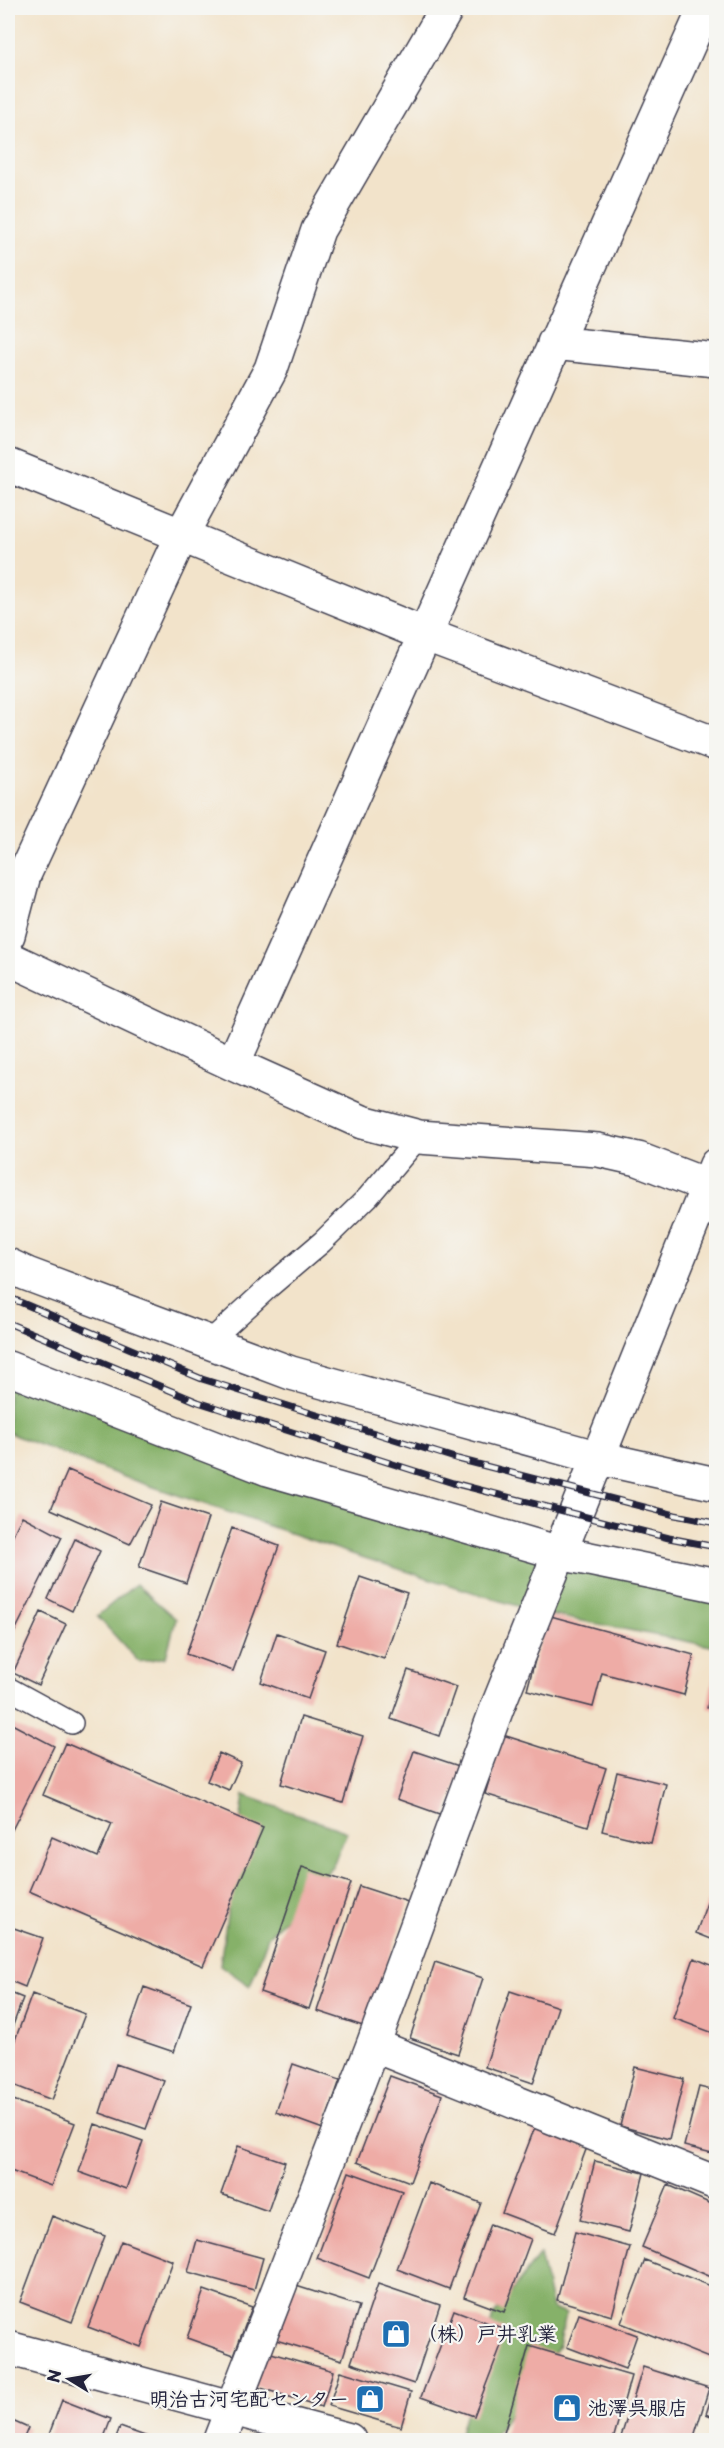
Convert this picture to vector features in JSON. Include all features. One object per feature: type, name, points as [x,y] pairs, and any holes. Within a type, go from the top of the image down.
[{"type":"street","points":[[8,935],[24,875],[182,534],[271,369],[318,230],[447,8]]},
{"type":"street","points":[[233,1064],[705,8]]},
{"type":"street","points":[[554,342],[717,360]]},
{"type":"street","points":[[8,465],[424,634],[717,744]]},
{"type":"street","points":[[8,958],[362,1122],[419,1137],[598,1149],[714,1180],[497,1708],[373,2045],[220,2440]]},
{"type":"street","points":[[8,1265],[291,1373],[599,1458],[717,1484]]},
{"type":"street","points":[[8,1368],[268,1469],[560,1553],[717,1585]]},
{"type":"street","points":[[373,2045],[717,2183]]},
{"type":"street","points":[[8,2348],[349,2440]]},
{"type":"lane","points":[[209,1342],[369,1197],[419,1137]]},
{"type":"lane","points":[[8,1688],[72,1723]]},
{"type":"green space","points":[[8,1368],[120,1413],[716,1585],[716,1647],[536,1612],[352,1554],[127,1478],[16,1436],[8,1432]]},
{"type":"green space","points":[[136,1584],[176,1619],[166,1657],[139,1662],[97,1616]]},
{"type":"green space","points":[[244,1795],[347,1832],[333,1865],[268,1937],[250,1986],[220,1965]]},
{"type":"green space","points":[[540,2254],[552,2309],[566,2314],[559,2346],[491,2440],[460,2433],[493,2316]]},
{"type":"building","points":[[68,1470],[151,1505],[130,1544],[51,1509]]},
{"type":"building","points":[[161,1502],[208,1518],[186,1583],[139,1567]]},
{"type":"building","points":[[22,1516],[62,1537],[8,1645],[8,1545]]},
{"type":"building","points":[[232,1528],[279,1546],[233,1671],[186,1654]]},
{"type":"building","points":[[75,1539],[100,1551],[72,1611],[48,1599]]},
{"type":"building","points":[[360,1577],[407,1593],[384,1659],[337,1643]]},
{"type":"building","points":[[41,1612],[66,1624],[38,1685],[13,1673]]},
{"type":"building","points":[[547,1615],[694,1655],[684,1695],[602,1673],[593,1707],[527,1690]]},
{"type":"building","points":[[277,1633],[325,1650],[308,1699],[261,1682]]},
{"type":"building","points":[[716,1668],[716,1710],[707,1708]]},
{"type":"building","points":[[408,1670],[456,1687],[439,1736],[391,1719]]},
{"type":"building","points":[[301,1717],[363,1736],[343,1803],[281,1784]]},
{"type":"building","points":[[8,1722],[54,1746],[8,1838]]},
{"type":"building","points":[[503,1735],[606,1768],[588,1826],[485,1794]]},
{"type":"building","points":[[65,1743],[263,1828],[203,1966],[29,1891],[52,1837],[98,1857],[112,1824],[43,1795]]},
{"type":"building","points":[[414,1751],[462,1767],[445,1816],[397,1799]]},
{"type":"building","points":[[219,1753],[241,1763],[229,1790],[207,1781]]},
{"type":"building","points":[[617,1772],[666,1784],[651,1843],[602,1831]]},
{"type":"building","points":[[302,1867],[351,1883],[309,2009],[260,1992]]},
{"type":"building","points":[[716,1878],[716,1941],[696,1933]]},
{"type":"building","points":[[359,1886],[408,1902],[366,2027],[317,2011]]},
{"type":"building","points":[[8,1926],[43,1938],[25,1987],[8,1980]]},
{"type":"building","points":[[694,1958],[716,1967],[716,2034],[673,2018]]},
{"type":"building","points":[[435,1962],[483,1978],[458,2054],[410,2038]]},
{"type":"building","points":[[144,1987],[191,2004],[174,2052],[127,2036]]},
{"type":"building","points":[[510,1991],[558,2007],[533,2083],[485,2067]]},
{"type":"building","points":[[8,1992],[23,1998],[8,2039]]},
{"type":"building","points":[[32,1994],[85,2014],[52,2100],[8,2083],[8,2059]]},
{"type":"building","points":[[116,2064],[164,2081],[146,2129],[100,2113]]},
{"type":"building","points":[[293,2064],[340,2080],[323,2129],[276,2112]]},
{"type":"building","points":[[635,2067],[684,2079],[669,2139],[620,2126]]},
{"type":"building","points":[[390,2076],[442,2095],[410,2182],[357,2162]]},
{"type":"building","points":[[699,2087],[716,2091],[716,2154],[684,2146]]},
{"type":"building","points":[[8,2098],[75,2123],[51,2186],[8,2170]]},
{"type":"building","points":[[95,2124],[143,2141],[126,2189],[79,2172]]},
{"type":"building","points":[[535,2127],[587,2147],[555,2233],[502,2213]]},
{"type":"building","points":[[238,2146],[285,2162],[268,2211],[221,2194]]},
{"type":"building","points":[[595,2161],[644,2173],[629,2232],[580,2220]]},
{"type":"building","points":[[349,2172],[402,2191],[369,2278],[317,2258]]},
{"type":"building","points":[[429,2183],[481,2203],[449,2289],[397,2269]]},
{"type":"building","points":[[668,2185],[716,2206],[716,2279],[642,2247]]},
{"type":"building","points":[[52,2216],[105,2236],[72,2322],[20,2302]]},
{"type":"building","points":[[490,2224],[531,2239],[504,2312],[464,2297]]},
{"type":"building","points":[[575,2232],[630,2247],[612,2316],[557,2300]]},
{"type":"building","points":[[197,2240],[263,2258],[254,2290],[188,2272]]},
{"type":"building","points":[[121,2241],[173,2261],[141,2347],[88,2327]]},
{"type":"building","points":[[645,2260],[716,2288],[716,2361],[621,2323]]},
{"type":"building","name":"（株）戸井乳業","points":[[378,2284],[440,2305],[414,2384],[351,2363]]},
{"type":"building","points":[[293,2285],[359,2306],[342,2360],[276,2340]]},
{"type":"building","points":[[204,2290],[252,2307],[234,2355],[187,2338]]},
{"type":"building","points":[[454,2310],[507,2330],[474,2416],[421,2397]]},
{"type":"building","points":[[579,2314],[637,2335],[625,2369],[567,2347]]},
{"type":"building","name":"池澤呉服店","points":[[529,2346],[631,2376],[613,2440],[502,2440]]},
{"type":"building","points":[[261,2350],[333,2371],[322,2407],[251,2385]]},
{"type":"building","points":[[643,2367],[709,2388],[693,2440],[620,2440]]},
{"type":"building","name":"明治古河宅配センター","points":[[340,2371],[411,2392],[401,2427],[329,2406]]},
{"type":"building","points":[[716,2383],[716,2418],[706,2414]]},
{"type":"building","points":[[62,2400],[111,2419],[103,2440],[47,2440]]},
{"type":"building","points":[[8,2419],[28,2428],[23,2440],[8,2440]]},
{"type":"building","points":[[120,2427],[156,2440],[115,2440]]},
{"type":"railway","points":[[8,1297],[202,1379],[458,1459],[675,1515],[716,1523]]},
{"type":"railway","points":[[8,1323],[198,1402],[453,1483],[669,1538],[716,1547]]},
{"type":"place","name":"（株）戸井乳業","points":[[396,2334]]},
{"type":"place","name":"明治古河宅配センター","points":[[370,2399]]},
{"type":"place","name":"池澤呉服店","points":[[567,2408]]}]
